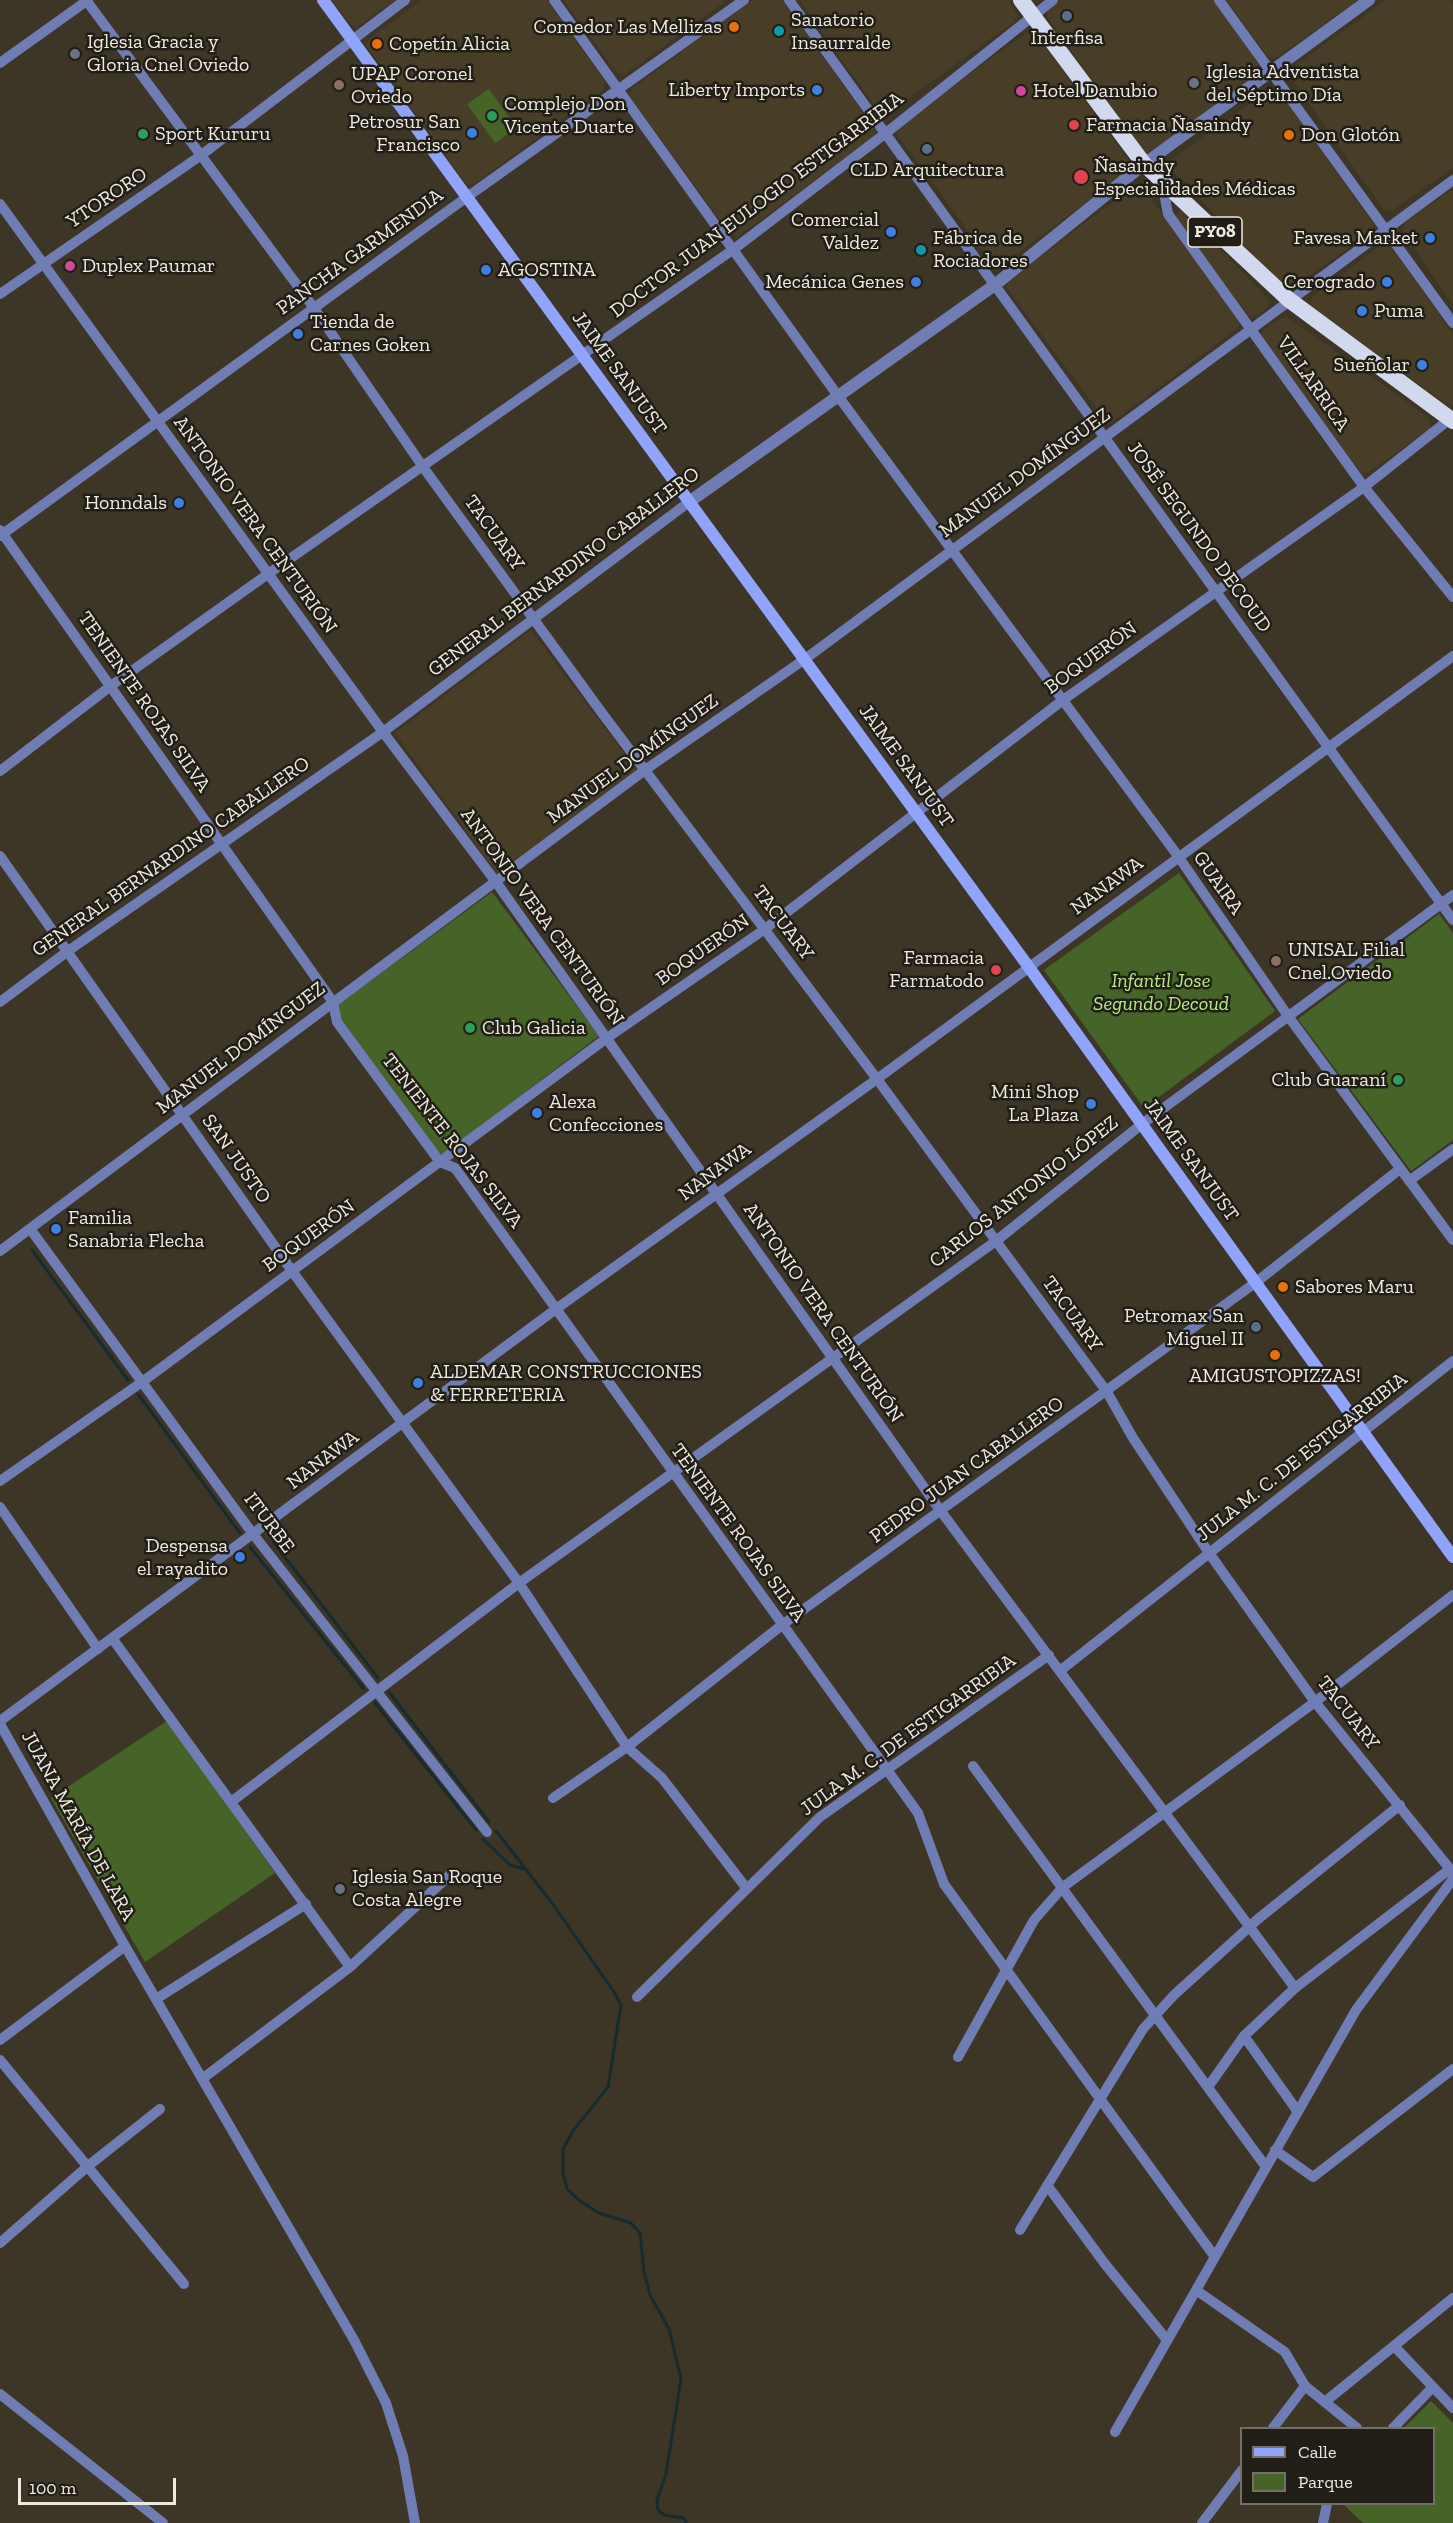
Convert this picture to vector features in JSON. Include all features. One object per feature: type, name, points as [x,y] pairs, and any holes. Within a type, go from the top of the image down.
[{"type":"highway","name":"PY08","points":[[1021,0],[1144,164],[1288,299],[1451,420]]},
{"type":"main road","name":"JAIME SANJUST","points":[[323,0],[1028,966],[1453,1557]]},
{"type":"street","points":[[0,63],[87,0]]},
{"type":"street","name":"TACUARY","points":[[87,0],[314,308],[423,467],[645,770],[877,1079],[1107,1392],[1133,1438],[1209,1553],[1315,1702],[1400,1805],[1452,1873]]},
{"type":"street","name":"YTORORO","points":[[0,294],[201,156],[405,0]]},
{"type":"street","name":"GUAIRA","points":[[554,0],[838,396],[1178,856],[1288,1016],[1453,1240]]},
{"type":"street","name":"PANCHA GARMENDIA","points":[[1,533],[158,423],[618,88],[744,0]]},
{"type":"street","name":"JOSÉ SEGUNDO DECOUD","points":[[789,0],[1106,436],[1453,920]]},
{"type":"street","name":"DOCTOR JUAN EULOGIO ESTIGARRIBIA","points":[[0,771],[111,685],[734,249],[886,133],[1053,0]]},
{"type":"street","points":[[1219,0],[1453,323]]},
{"type":"street","name":"GENERAL BERNARDINO CABALLERO","points":[[0,1002],[68,951],[383,732],[689,502],[996,284],[1144,164],[1368,0]]},
{"type":"street","name":"MANUEL DOMÍNGUEZ","points":[[0,1251],[645,770],[805,659],[1288,299],[1453,180]]},
{"type":"street","name":"VILLARRICA","points":[[1162,181],[1168,214],[1364,487],[1453,597]]},
{"type":"street","name":"ANTONIO VERA CENTURIÓN","points":[[0,204],[383,732],[496,882],[940,1510],[1295,1988]]},
{"type":"street","name":"BOQUERÓN","points":[[0,1481],[142,1382],[607,1038],[765,929],[1063,700],[1364,487],[1451,420]]},
{"type":"street","name":"TENIENTE ROJAS SILVA","points":[[1,533],[111,685],[333,1002],[337,1022],[440,1162],[455,1168],[918,1813],[944,1884],[1215,2257]]},
{"type":"street","name":"NANAWA","points":[[0,1723],[556,1309],[716,1192],[877,1079],[1453,656]]},
{"type":"street","name":"SAN JUSTO","points":[[0,856],[292,1271],[519,1583],[627,1747],[662,1778],[747,1889]]},
{"type":"street","name":"CARLOS ANTONIO LÓPEZ","points":[[231,1802],[519,1583],[672,1471],[996,1241],[1142,1124],[1453,895]]},
{"type":"street","points":[[1409,1181],[1453,1149]]},
{"type":"street","name":"PEDRO JUAN CABALLERO","points":[[553,1798],[627,1747],[782,1625],[1255,1283],[1400,1169]]},
{"type":"street","name":"ITURBE","points":[[31,1230],[253,1534],[487,1832]]},
{"type":"street","name":"JULA M. C. DE ESTIGARRIBIA","points":[[1061,1671],[1453,1361]]},
{"type":"street","points":[[0,1507],[98,1649]]},
{"type":"street","points":[[958,2056],[1034,1920],[1063,1887],[1315,1702],[1453,1595]]},
{"type":"street","points":[[112,1638],[350,1967]]},
{"type":"street","name":"JULA M. C. DE ESTIGARRIBIA","points":[[637,1997],[820,1817],[1049,1655]]},
{"type":"street","name":"JUANA MARÍA DE LARA","points":[[0,1723],[125,1946],[354,2340],[386,2403],[403,2456],[415,2523]]},
{"type":"street","points":[[973,1766],[1266,2167]]},
{"type":"street","points":[[1020,2230],[1143,2029],[1174,1995],[1250,1926],[1400,1805]]},
{"type":"street","points":[[202,2079],[350,1967],[452,1873]]},
{"type":"street","points":[[1208,2087],[1244,2036],[1295,1988],[1452,1873]]},
{"type":"street","points":[[1115,2432],[1356,2010],[1452,1873]]},
{"type":"street","points":[[156,2000],[306,1904]]},
{"type":"street","points":[[0,2040],[125,1946]]},
{"type":"street","points":[[1244,2036],[1298,2112]]},
{"type":"street","points":[[0,2061],[184,2284]]},
{"type":"street","points":[[1275,2150],[1313,2177],[1453,2069]]},
{"type":"street","points":[[0,2243],[88,2166],[160,2109]]},
{"type":"street","points":[[1047,2185],[1167,2340]]},
{"type":"street","points":[[1196,2290],[1285,2352],[1305,2386],[1356,2427]]},
{"type":"street","points":[[1326,2401],[1453,2298]]},
{"type":"street","points":[[1394,2346],[1453,2408]]},
{"type":"street","points":[[1274,2427],[1305,2386]]},
{"type":"street","points":[[1394,2427],[1433,2387]]},
{"type":"street","points":[[0,2394],[150,2519],[162,2523]]},
{"type":"street","points":[[1202,2523],[1240,2473]]},
{"type":"street","points":[[1323,2523],[1326,2505]]},
{"type":"shaded area","points":[[332,0],[395,0],[357,27],[350,24]]},
{"type":"shaded area","points":[[422,0],[547,0],[604,80],[605,88],[474,184],[467,185],[366,45],[370,38]]},
{"type":"shaded area","points":[[563,0],[727,0],[623,76],[616,72]]},
{"type":"shaded area","points":[[752,0],[782,0],[876,131],[873,138],[737,237],[730,234],[629,95],[633,88]]},
{"type":"shaded area","points":[[799,0],[1008,0],[1018,15],[1014,22],[886,114],[878,111]]},
{"type":"shaded area","points":[[1060,0],[1214,0],[1260,66],[1261,74],[1148,154],[1144,153],[1048,18],[1047,10]]},
{"type":"shaded area","points":[[1227,0],[1358,0],[1274,59],[1267,56]]},
{"type":"shaded area","points":[[1386,0],[1450,0],[1453,5],[1453,168],[1390,212],[1383,209],[1289,75],[1292,68]]},
{"type":"shaded area","points":[[1029,31],[1036,34],[1131,164],[1127,172],[1002,265],[994,266],[896,133],[899,125]]},
{"type":"shaded area","points":[[1277,89],[1374,225],[1370,233],[1291,289],[1284,286],[1169,167],[1173,159],[1269,90]]},
{"type":"shaded area","points":[[1135,185],[1143,188],[1241,320],[1238,328],[1112,422],[1105,420],[1006,287],[1009,280]]},
{"type":"shaded area","points":[[1453,189],[1453,307],[1402,230],[1405,222]]},
{"type":"shaded area","points":[[1179,211],[1183,211],[1269,300],[1268,307],[1253,318],[1249,316],[1175,218]]},
{"type":"shaded area","points":[[1384,243],[1391,247],[1453,334],[1453,406],[1447,405],[1310,305],[1313,296]]},
{"type":"shaded area","points":[[1286,316],[1428,417],[1431,426],[1428,430],[1368,473],[1361,473],[1261,335],[1265,328]]},
{"type":"shaded area","points":[[531,630],[637,771],[497,874],[395,733]]},
{"type":"green space","name":"Complejo Don Vicente Duarte","points":[[489,89],[517,128],[495,143],[467,104]]},
{"type":"green space","name":"Infantil Jose Segundo Decoud","points":[[1179,873],[1275,1011],[1144,1108],[1044,970]]},
{"type":"green space","name":"Club Galicia","points":[[492,892],[599,1036],[446,1152],[439,1154],[341,1019],[338,1005]]},
{"type":"green space","name":"Club Guaraní","points":[[1439,914],[1453,933],[1453,1140],[1411,1171],[1298,1019]]},
{"type":"green space","points":[[167,1721],[275,1873],[145,1962],[51,1798]]},
{"type":"green space","points":[[1431,2401],[1453,2423],[1453,2523],[1363,2523],[1344,2505],[1435,2505],[1435,2427],[1405,2427]]},
{"type":"waterway","points":[[32,1250],[128,1380]]},
{"type":"waterway","points":[[138,1394],[240,1533]]},
{"type":"waterway","points":[[274,1543],[378,1678]]},
{"type":"waterway","points":[[250,1547],[364,1689]]},
{"type":"waterway","points":[[389,1692],[489,1822]]},
{"type":"waterway","points":[[375,1703],[476,1830]]},
{"type":"waterway","points":[[496,1831],[552,1903],[621,2005],[608,2087],[573,2131],[563,2149],[563,2173],[567,2189],[580,2201],[599,2213],[631,2223],[640,2233],[644,2272],[650,2295],[669,2329],[681,2379],[666,2474],[657,2500],[658,2510],[664,2515],[684,2518],[686,2523]]},
{"type":"waterway","points":[[483,1839],[510,1865],[524,1869]]},
{"type":"place","name":"Interfisa","points":[[1067,16]]},
{"type":"place","name":"Comedor Las Mellizas","points":[[734,27]]},
{"type":"place","name":"Sanatorio Insaurralde","points":[[779,31]]},
{"type":"place","name":"Copetín Alicia","points":[[377,44]]},
{"type":"place","name":"Iglesia Gracia y Gloria Cnel Oviedo","points":[[75,54]]},
{"type":"place","name":"Iglesia Adventista del Séptimo Día","points":[[1194,83]]},
{"type":"place","name":"UPAP Coronel Oviedo","points":[[339,85]]},
{"type":"place","name":"Liberty Imports","points":[[817,90]]},
{"type":"place","name":"Hotel Danubio","points":[[1021,91]]},
{"type":"place","name":"Complejo Don Vicente Duarte","points":[[492,116]]},
{"type":"place","name":"Farmacia Ñasaindy","points":[[1074,125]]},
{"type":"place","name":"Petrosur San Francisco","points":[[472,133]]},
{"type":"place","name":"Sport Kururu","points":[[143,134]]},
{"type":"place","name":"Don Glotón","points":[[1289,135]]},
{"type":"place","name":"CLD Arquitectura","points":[[927,149]]},
{"type":"place","name":"Ñasaindy Especialidades Médicas","points":[[1081,177]]},
{"type":"place","name":"Comercial Valdez","points":[[891,232]]},
{"type":"place","name":"Favesa Market","points":[[1430,238]]},
{"type":"place","name":"Fábrica de Rociadores","points":[[921,250]]},
{"type":"place","name":"Duplex Paumar","points":[[70,266]]},
{"type":"place","name":"AGOSTINA","points":[[486,270]]},
{"type":"place","name":"Mecánica Genes","points":[[916,282]]},
{"type":"place","name":"Cerogrado","points":[[1387,282]]},
{"type":"place","name":"Puma","points":[[1362,311]]},
{"type":"place","name":"Tienda de Carnes Goken","points":[[298,334]]},
{"type":"place","name":"Sueñolar","points":[[1422,365]]},
{"type":"place","name":"Honndals","points":[[179,503]]},
{"type":"place","name":"UNISAL Filial Cnel.Oviedo","points":[[1276,961]]},
{"type":"place","name":"Farmacia Farmatodo","points":[[996,970]]},
{"type":"place","name":"Club Galicia","points":[[470,1028]]},
{"type":"place","name":"Club Guaraní","points":[[1398,1080]]},
{"type":"place","name":"Mini Shop La Plaza","points":[[1091,1104]]},
{"type":"place","name":"Alexa Confecciones","points":[[537,1113]]},
{"type":"place","name":"Familia Sanabria Flecha","points":[[56,1229]]},
{"type":"place","name":"Sabores Maru","points":[[1283,1287]]},
{"type":"place","name":"Petromax San Miguel II","points":[[1256,1327]]},
{"type":"place","name":"AMIGUSTOPIZZAS!","points":[[1275,1355]]},
{"type":"place","name":"ALDEMAR CONSTRUCCIONES & FERRETERIA","points":[[418,1383]]},
{"type":"place","name":"Despensa el rayadito","points":[[240,1557]]},
{"type":"place","name":"Iglesia San Roque Costa Alegre","points":[[340,1889]]}]
